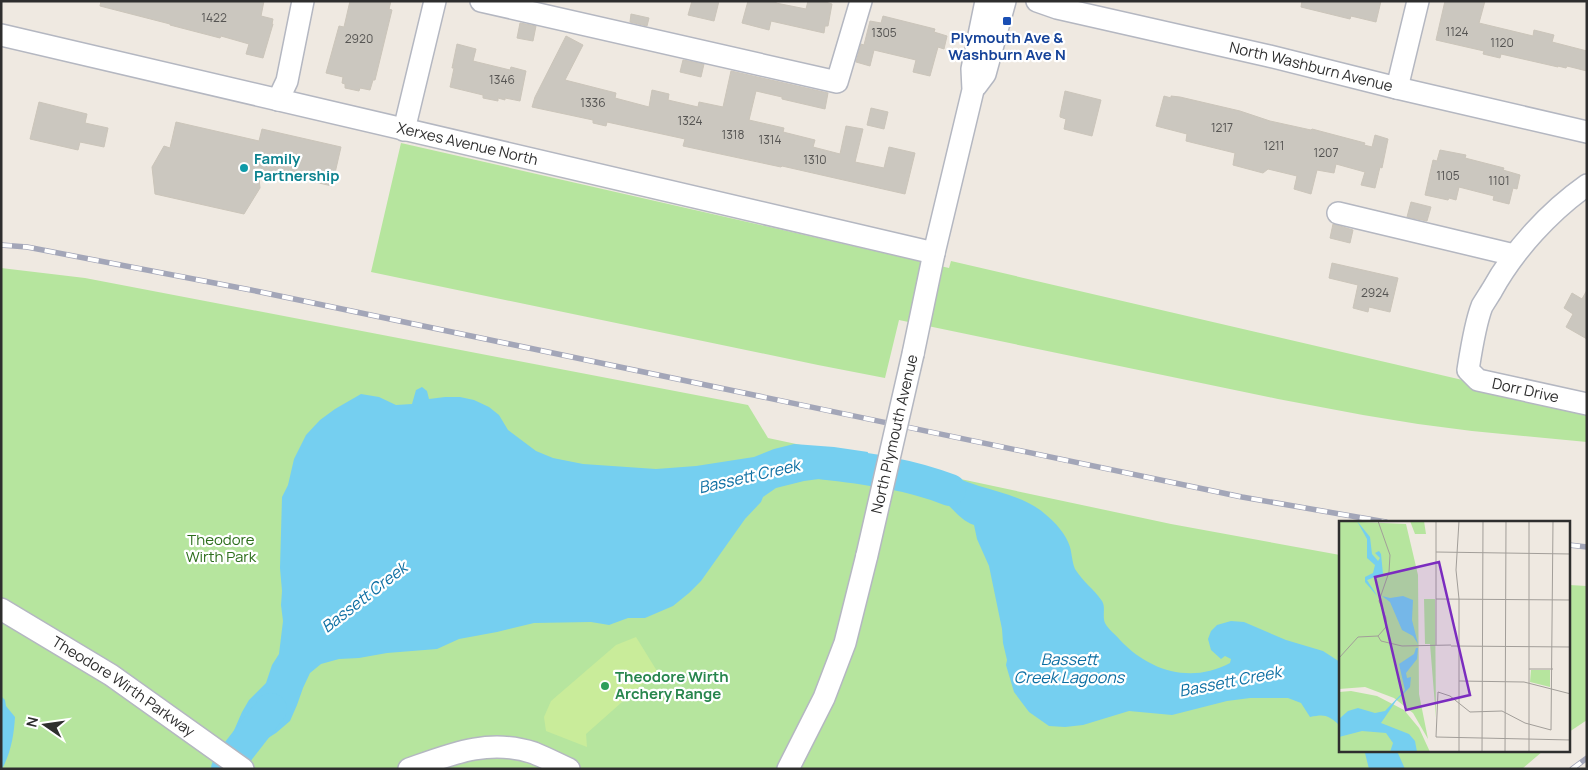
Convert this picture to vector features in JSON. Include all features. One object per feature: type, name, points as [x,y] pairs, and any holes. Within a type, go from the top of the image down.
[{"type":"street","points":[[278,100],[287,81],[303,1]]},
{"type":"street","points":[[404,130],[435,1]]},
{"type":"street","points":[[481,1],[837,82],[860,1]]},
{"type":"street","name":"North Plymouth Avenue","points":[[788,769],[824,698],[844,643],[867,555],[934,253],[973,90],[972,69],[986,1]]},
{"type":"street","name":"North Plymouth Avenue","points":[[973,90],[985,74],[1005,1]]},
{"type":"street","name":"North Washburn Avenue","points":[[1037,1],[1057,8],[1269,56],[1587,132]]},
{"type":"street","points":[[1397,88],[1418,1]]},
{"type":"street","name":"Xerxes Avenue North","points":[[1,34],[934,253]]},
{"type":"street","points":[[1338,213],[1514,255],[1574,194],[1587,185]]},
{"type":"street","name":"Dorr Drive","points":[[1514,255],[1482,306],[1468,370],[1478,380],[1587,404]]},
{"type":"street","name":"Theodore Wirth Parkway","points":[[1,609],[111,675],[243,769]]},
{"type":"street","points":[[410,769],[470,749],[495,747],[533,753],[570,769]]},
{"type":"green space","points":[[401,143],[949,268],[951,261],[1587,409],[1587,442],[1472,431],[1363,415],[899,320],[885,378],[371,272]]},
{"type":"green space","name":"Theodore Wirth Park","points":[[1,268],[85,278],[748,405],[768,438],[1171,524],[1339,555],[1339,752],[1542,752],[1522,769],[1,769]]},
{"type":"green space","points":[[1570,585],[1587,586],[1587,720],[1570,731]]},
{"type":"green space","name":"Theodore Wirth Archery Range","points":[[636,637],[657,671],[586,734],[587,747],[546,731],[544,717],[551,701],[616,645]]},
{"type":"water","points":[[422,387],[427,391],[429,399],[460,397],[474,400],[489,407],[499,415],[508,430],[536,451],[553,458],[583,464],[656,469],[696,466],[754,457],[794,444],[868,452],[861,482],[819,479],[804,481],[776,488],[763,497],[701,581],[673,606],[645,618],[628,618],[609,625],[591,622],[534,623],[459,639],[437,649],[339,659],[321,664],[310,673],[290,721],[253,750],[232,735],[249,700],[266,683],[272,665],[279,654],[283,621],[280,568],[282,497],[288,485],[294,459],[306,435],[320,420],[361,394],[379,397],[396,405],[412,404],[416,390]]},
{"type":"water","name":"Bassett Creek Lagoons","points":[[910,465],[1014,497],[1038,508],[1066,537],[1075,569],[1102,601],[1106,625],[1131,651],[1157,666],[1171,671],[1200,673],[1230,663],[1231,659],[1225,656],[1221,659],[1211,650],[1208,639],[1211,631],[1217,625],[1231,621],[1244,622],[1286,640],[1323,651],[1339,661],[1339,725],[1326,716],[1310,717],[1301,703],[1288,698],[1250,698],[1227,701],[1172,715],[1129,711],[1083,725],[1049,726],[1029,712],[1014,692],[1006,665],[1007,660],[1002,629],[989,566],[977,539],[974,525],[961,517],[941,499],[931,497],[917,489],[905,487]]},
{"type":"water","points":[[1,696],[15,717],[12,743],[2,769]]},
{"type":"water","points":[[1359,752],[1397,752],[1405,769],[1369,769],[1365,753]]},
{"type":"building","points":[[101,1],[264,1],[261,16],[273,19],[273,24],[263,58],[246,54],[249,44],[100,6]]},
{"type":"building","points":[[350,1],[391,1],[389,9],[392,10],[375,80],[373,80],[370,90],[360,88],[359,91],[345,88],[345,84],[342,83],[343,77],[326,73],[339,26],[344,27]]},
{"type":"building","points":[[692,1],[719,1],[714,21],[688,15]]},
{"type":"building","points":[[748,1],[776,1],[776,3],[806,9],[808,1],[822,1],[832,4],[828,26],[825,26],[824,33],[771,21],[769,30],[742,23]]},
{"type":"building","points":[[1302,1],[1381,1],[1376,22],[1351,16],[1350,19],[1301,7]]},
{"type":"building","points":[[1445,1],[1485,1],[1479,23],[1533,36],[1534,30],[1554,35],[1552,42],[1587,51],[1587,71],[1567,66],[1566,68],[1558,67],[1501,54],[1500,58],[1483,54],[1484,51],[1436,40]]},
{"type":"building","points":[[631,14],[649,18],[647,26],[630,22]]},
{"type":"building","points":[[883,16],[935,29],[934,32],[947,36],[944,49],[938,47],[930,76],[913,72],[916,60],[874,50],[870,66],[856,62],[861,44],[864,45],[870,21],[881,23]]},
{"type":"building","points":[[520,23],[536,26],[533,41],[517,38]]},
{"type":"building","points":[[566,36],[583,45],[565,80],[616,93],[615,98],[649,107],[652,90],[669,94],[668,100],[698,107],[699,102],[723,107],[731,71],[828,93],[825,109],[756,91],[749,120],[784,128],[783,132],[815,140],[813,147],[840,154],[846,126],[863,129],[855,162],[884,168],[889,147],[915,153],[905,194],[683,146],[685,139],[607,122],[606,126],[593,123],[593,120],[532,107],[535,97]]},
{"type":"building","points":[[457,44],[476,49],[473,61],[510,70],[511,67],[526,71],[520,101],[498,98],[498,101],[483,98],[483,95],[450,87]]},
{"type":"building","points":[[683,60],[704,64],[701,77],[680,72]]},
{"type":"building","points":[[1065,91],[1101,100],[1092,136],[1064,129],[1066,119],[1060,117],[1060,115]]},
{"type":"building","points":[[1164,96],[1171,98],[1171,96],[1180,97],[1240,111],[1270,121],[1312,129],[1365,143],[1364,145],[1372,147],[1375,135],[1388,139],[1382,168],[1380,167],[1375,188],[1361,185],[1365,172],[1336,164],[1334,173],[1317,170],[1311,194],[1294,189],[1297,176],[1268,169],[1263,173],[1233,165],[1235,153],[1186,141],[1187,134],[1156,126]]},
{"type":"building","points":[[39,102],[87,114],[85,123],[108,128],[104,147],[80,142],[78,150],[30,139]]},
{"type":"building","points":[[871,108],[888,112],[884,129],[867,125]]},
{"type":"building","name":"Family Partnership","points":[[176,122],[259,141],[262,129],[341,147],[332,186],[258,169],[260,188],[244,214],[155,194],[152,167],[164,146],[170,148]]},
{"type":"building","points":[[1440,150],[1466,155],[1465,158],[1504,168],[1503,170],[1520,175],[1517,189],[1513,188],[1509,204],[1493,200],[1494,196],[1459,187],[1456,200],[1425,195],[1433,160],[1437,161]]},
{"type":"building","points":[[1411,202],[1431,207],[1427,221],[1407,217]]},
{"type":"building","points":[[1333,224],[1353,230],[1350,243],[1330,238]]},
{"type":"building","points":[[1332,263],[1398,278],[1390,312],[1369,307],[1368,312],[1353,308],[1358,285],[1329,278]]},
{"type":"building","points":[[1587,290],[1587,339],[1566,327],[1573,314],[1564,308],[1572,293],[1582,299]]},
{"type":"waterway","name":"Bassett Creek","points":[[820,463],[902,476],[950,490]]},
{"type":"waterway","name":"Bassett Creek","points":[[227,769],[239,750],[271,709]]},
{"type":"railway","points":[[1,245],[27,247],[251,290],[1242,497],[1380,521]]},
{"type":"railway","points":[[1570,545],[1587,547]]},
{"type":"railway","points":[[1572,769],[1587,758]]},
{"type":"place","name":"Plymouth Ave & Washburn Ave N","points":[[1007,21]]},
{"type":"place","name":"Family Partnership","points":[[244,168]]},
{"type":"place","name":"Theodore Wirth Archery Range","points":[[605,686]]}]
